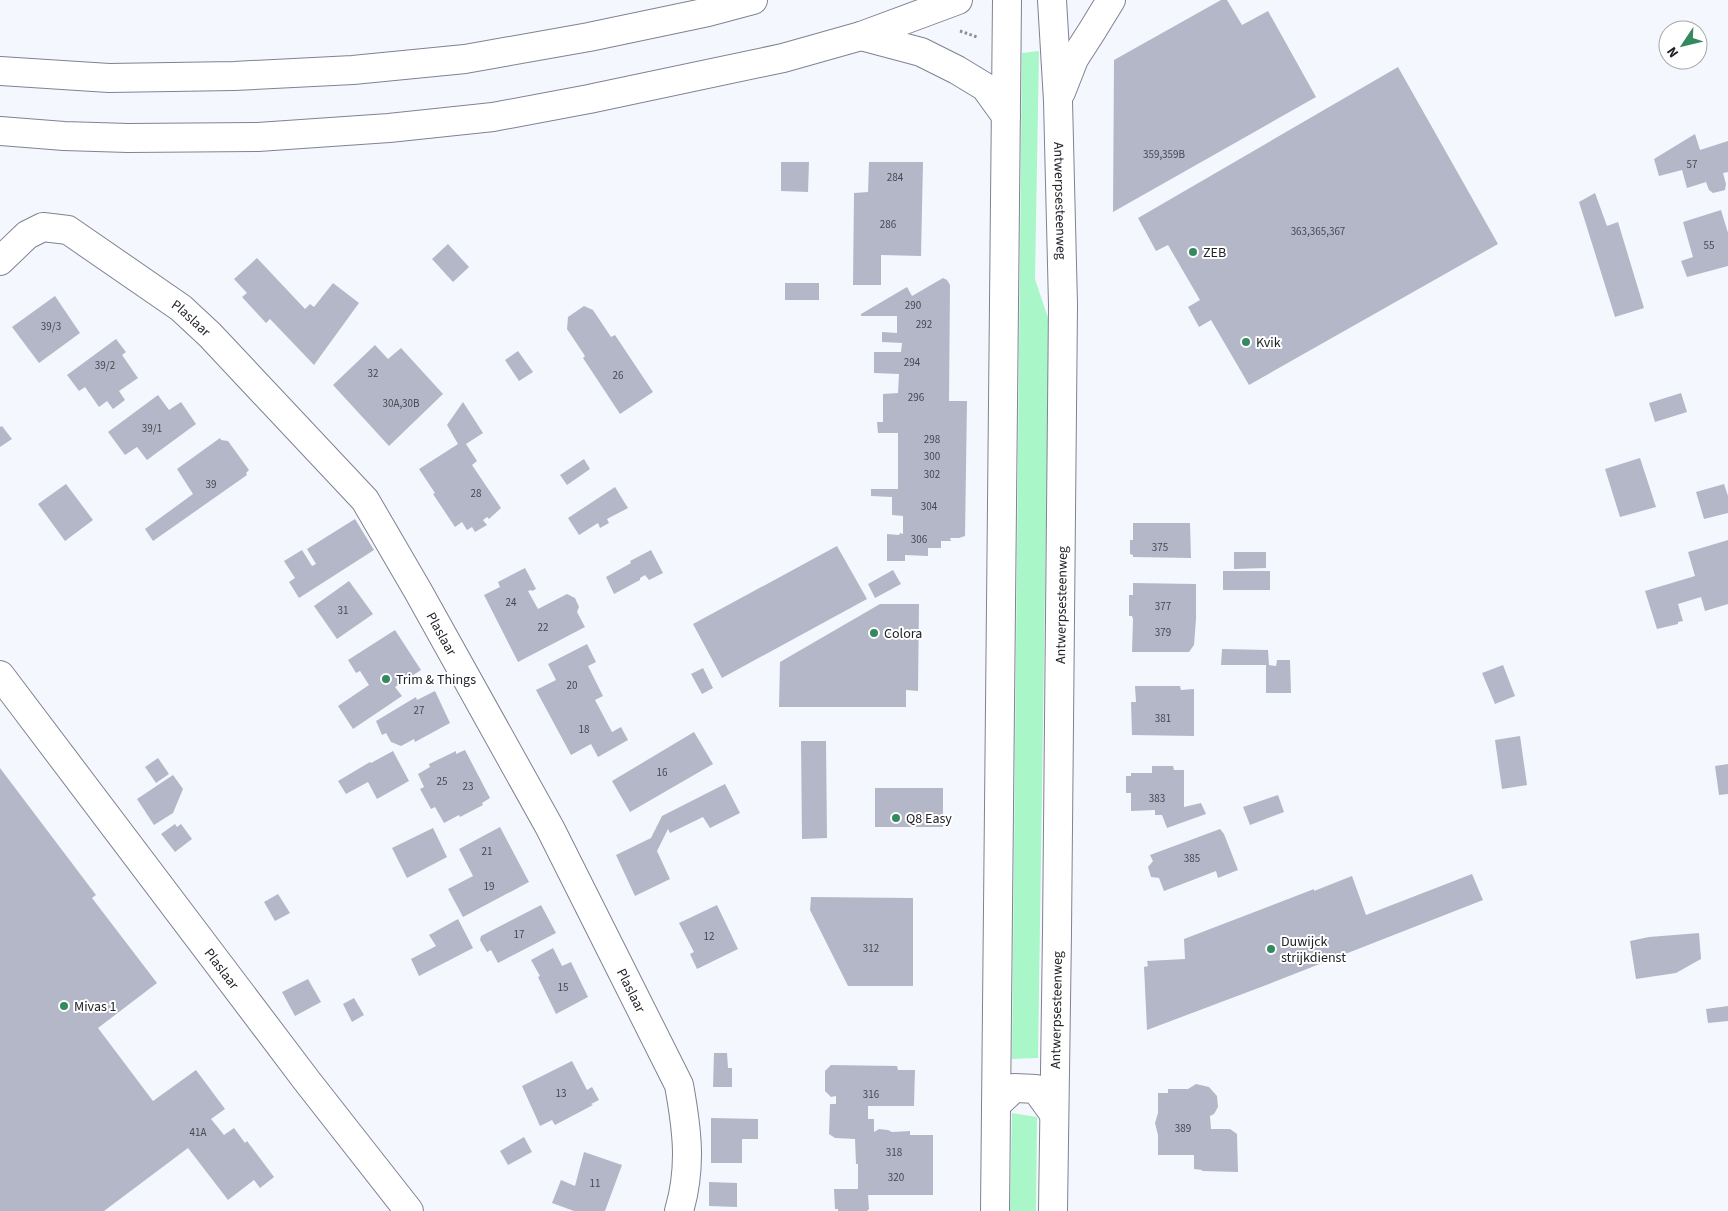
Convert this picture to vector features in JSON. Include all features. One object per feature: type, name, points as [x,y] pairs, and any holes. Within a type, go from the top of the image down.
[{"type":"main road","points":[[0,71],[109,78],[234,76],[354,70],[474,58],[598,35],[708,12],[752,0]]},
{"type":"main road","points":[[0,131],[128,138],[258,137],[389,128],[493,117],[694,78],[783,58],[860,36],[958,0]]},
{"type":"main road","points":[[995,1211],[1007,0]]},
{"type":"main road","name":"Antwerpsesteenweg","points":[[1052,0],[1058,101],[1063,305],[1053,1211]]},
{"type":"main road","points":[[1058,101],[1074,58],[1111,0]]},
{"type":"main road","points":[[860,36],[921,52],[957,70],[985,87],[1006,116]]},
{"type":"main road","name":"Plaslaar","points":[[0,261],[27,235],[43,227],[68,230],[181,308],[216,342],[365,500],[428,608],[550,828],[678,1085],[686,1124],[687,1149],[686,1173],[679,1211]]},
{"type":"main road","name":"Plaslaar","points":[[0,675],[211,956],[409,1211]]},
{"type":"main road","points":[[996,1105],[1014,1088],[1036,1089],[1054,1114]]},
{"type":"green space","points":[[1039,51],[1035,279],[1049,321],[1038,1058],[1012,1059],[1022,53]]},
{"type":"green space","points":[[1012,1113],[1037,1117],[1036,1211],[1010,1211]]},
{"type":"building","points":[[1221,0],[1227,0],[1242,25],[1268,11],[1316,97],[1113,212],[1114,60]]},
{"type":"building","points":[[1398,67],[1498,244],[1249,385],[1211,320],[1199,327],[1188,307],[1200,300],[1168,245],[1156,251],[1138,218]]},
{"type":"building","points":[[1695,134],[1700,150],[1728,141],[1728,172],[1723,173],[1726,184],[1725,190],[1713,193],[1709,190],[1706,182],[1687,188],[1682,170],[1659,176],[1654,159]]},
{"type":"building","points":[[781,162],[809,162],[808,192],[781,191]]},
{"type":"building","points":[[869,162],[923,162],[921,256],[881,255],[881,285],[853,285],[854,193],[868,192]]},
{"type":"building","points":[[1595,193],[1607,226],[1618,222],[1644,308],[1615,317],[1579,202]]},
{"type":"building","points":[[1721,210],[1728,233],[1728,266],[1687,277],[1681,261],[1693,257],[1683,222]]},
{"type":"building","points":[[448,244],[469,267],[453,282],[432,259]]},
{"type":"building","points":[[257,258],[305,309],[310,304],[314,307],[333,283],[359,303],[314,365],[270,319],[266,323],[242,297],[247,293],[234,279]]},
{"type":"building","points":[[943,278],[950,285],[949,401],[967,401],[965,536],[950,538],[951,541],[941,541],[941,548],[928,548],[928,556],[905,555],[905,561],[887,561],[887,534],[903,534],[903,516],[892,515],[892,497],[871,496],[871,489],[898,489],[898,433],[878,433],[877,422],[883,422],[883,394],[898,393],[899,374],[874,373],[874,352],[901,352],[902,343],[882,342],[882,332],[897,333],[897,316],[861,316],[861,314],[907,287],[912,296]]},
{"type":"building","points":[[785,283],[819,283],[819,300],[785,300]]},
{"type":"building","points":[[55,296],[80,333],[39,363],[12,327]]},
{"type":"building","points":[[584,306],[593,310],[611,337],[615,335],[653,392],[620,414],[583,358],[585,356],[567,329],[568,317]]},
{"type":"building","points":[[116,339],[126,352],[122,355],[138,378],[119,391],[125,400],[113,409],[107,401],[99,407],[85,387],[79,391],[67,375]]},
{"type":"building","points":[[375,345],[388,359],[401,348],[443,394],[389,446],[333,385]]},
{"type":"building","points":[[518,351],[533,372],[519,381],[505,360]]},
{"type":"building","points":[[1681,393],[1687,412],[1655,422],[1649,403]]},
{"type":"building","points":[[158,395],[169,410],[181,402],[196,424],[147,460],[137,447],[125,455],[108,432]]},
{"type":"building","points":[[463,402],[483,433],[466,444],[477,461],[472,465],[501,508],[489,519],[487,517],[483,520],[487,525],[475,532],[472,527],[467,530],[462,522],[455,527],[419,469],[458,444],[447,425]]},
{"type":"building","points":[[2,426],[12,439],[0,447],[0,427]]},
{"type":"building","points":[[220,438],[221,440],[228,441],[249,470],[246,473],[247,475],[153,541],[145,529],[193,494],[177,469]]},
{"type":"building","points":[[1640,458],[1656,507],[1620,517],[1605,469]]},
{"type":"building","points":[[584,459],[590,469],[567,485],[560,475]]},
{"type":"building","points":[[66,484],[93,520],[65,541],[38,504]]},
{"type":"building","points":[[1724,484],[1728,496],[1728,513],[1704,519],[1696,492]]},
{"type":"building","points":[[615,487],[628,508],[607,519],[609,523],[600,528],[598,523],[579,535],[568,518]]},
{"type":"building","points":[[355,519],[374,550],[299,598],[289,582],[295,578],[284,561],[302,550],[312,566],[316,564],[307,549]]},
{"type":"building","points":[[1133,523],[1190,523],[1191,558],[1133,557],[1130,554],[1130,540],[1133,540]]},
{"type":"building","points":[[1728,540],[1728,604],[1705,611],[1701,597],[1678,604],[1683,621],[1657,629],[1645,591],[1695,576],[1688,552]]},
{"type":"building","points":[[837,546],[867,599],[722,678],[693,624]]},
{"type":"building","points":[[651,550],[663,573],[649,580],[645,575],[640,580],[614,594],[606,577]]},
{"type":"building","points":[[1234,552],[1266,552],[1266,568],[1234,569]]},
{"type":"building","points":[[525,568],[536,589],[528,591],[538,609],[567,594],[575,598],[579,607],[577,612],[585,627],[518,662],[484,595],[500,587],[498,582]]},
{"type":"building","points":[[893,570],[901,584],[875,598],[868,584]]},
{"type":"building","points":[[1223,571],[1270,571],[1270,590],[1223,590]]},
{"type":"building","points":[[349,581],[373,614],[337,639],[314,606]]},
{"type":"building","points":[[1133,583],[1196,584],[1194,645],[1189,652],[1132,652],[1133,619],[1132,616],[1129,616],[1129,595],[1133,595]]},
{"type":"building","name":"Colora","points":[[880,604],[919,604],[918,691],[906,690],[906,707],[779,707],[780,662]]},
{"type":"building","name":"Trim & Things","points":[[395,630],[421,670],[395,687],[402,696],[353,729],[338,706],[369,685],[360,671],[356,673],[348,660]]},
{"type":"building","points":[[587,644],[596,662],[588,666],[603,696],[595,700],[612,732],[621,727],[628,740],[598,757],[591,744],[571,755],[536,690],[556,680],[548,664]]},
{"type":"building","points":[[1222,649],[1268,650],[1269,665],[1276,666],[1277,660],[1290,660],[1291,693],[1266,693],[1266,665],[1221,665]]},
{"type":"building","points":[[1503,665],[1515,696],[1495,704],[1482,673]]},
{"type":"building","points":[[703,668],[713,688],[702,694],[691,674]]},
{"type":"building","points":[[1135,686],[1180,686],[1181,690],[1194,689],[1194,736],[1132,735],[1131,702],[1136,702]]},
{"type":"building","points":[[435,691],[450,723],[415,742],[414,739],[401,746],[391,742],[386,733],[382,735],[376,721],[416,697],[417,700]]},
{"type":"building","points":[[694,732],[713,764],[630,812],[612,781]]},
{"type":"building","points":[[1520,736],[1527,785],[1502,789],[1495,740]]},
{"type":"building","points":[[801,741],[826,741],[827,838],[802,839]]},
{"type":"building","points":[[465,750],[490,798],[482,803],[483,805],[444,823],[435,807],[431,809],[420,789],[424,787],[418,774],[430,767],[429,764],[456,751],[456,754]]},
{"type":"building","points":[[393,751],[409,781],[377,799],[368,782],[346,794],[338,781]]},
{"type":"building","points":[[158,758],[169,774],[156,783],[145,767]]},
{"type":"building","points":[[1728,764],[1728,794],[1719,795],[1715,766]]},
{"type":"building","points":[[1152,766],[1173,766],[1174,770],[1184,770],[1184,807],[1201,803],[1206,814],[1167,828],[1162,815],[1155,815],[1155,810],[1131,811],[1131,793],[1126,793],[1126,776],[1131,776],[1131,773],[1152,773]]},
{"type":"building","name":"Mivas 1","points":[[0,768],[96,895],[92,898],[157,983],[98,1028],[153,1101],[196,1070],[225,1109],[211,1119],[224,1135],[234,1128],[245,1143],[247,1141],[274,1177],[260,1188],[254,1180],[228,1200],[188,1148],[104,1211],[0,1211]]},
{"type":"building","points":[[173,775],[183,789],[173,813],[154,825],[137,799]]},
{"type":"building","points":[[725,784],[740,813],[710,828],[703,817],[670,833],[668,829],[657,851],[670,879],[635,896],[616,855],[651,838],[662,816]]},
{"type":"building","points":[[875,788],[943,788],[943,827],[875,827]]},
{"type":"building","points":[[1278,795],[1284,812],[1250,825],[1243,807]]},
{"type":"building","points":[[175,824],[177,827],[181,824],[192,839],[175,852],[161,834]]},
{"type":"building","points":[[500,827],[529,882],[463,917],[448,889],[473,876],[459,849]]},
{"type":"building","points":[[433,828],[447,857],[407,878],[392,848]]},
{"type":"building","points":[[1220,829],[1224,834],[1238,870],[1218,878],[1216,871],[1164,891],[1159,878],[1151,877],[1148,867],[1153,861],[1150,855]]},
{"type":"building","name":"Duwijck strijkdienst","points":[[1472,874],[1483,900],[1147,1030],[1144,967],[1148,966],[1147,961],[1185,959],[1184,939],[1352,876],[1366,915]]},
{"type":"building","points":[[278,894],[290,913],[275,921],[264,902]]},
{"type":"building","points":[[811,897],[913,898],[913,986],[848,986],[810,910]]},
{"type":"building","points":[[541,905],[556,933],[498,963],[491,950],[487,952],[480,940],[481,936]]},
{"type":"building","points":[[717,905],[738,949],[697,969],[690,954],[694,952],[679,923]]},
{"type":"building","points":[[458,919],[473,948],[419,976],[411,959],[436,946],[429,935]]},
{"type":"building","points":[[1699,933],[1701,959],[1676,973],[1636,979],[1630,941],[1649,937]]},
{"type":"building","points":[[553,948],[562,966],[571,962],[588,997],[556,1014],[531,960]]},
{"type":"building","points":[[308,979],[321,1002],[295,1016],[282,992]]},
{"type":"building","points":[[354,998],[364,1015],[352,1022],[343,1004]]},
{"type":"building","points":[[1728,1006],[1728,1021],[1708,1023],[1706,1009]]},
{"type":"building","points":[[714,1053],[727,1053],[728,1068],[732,1068],[732,1087],[713,1087]]},
{"type":"building","points":[[572,1061],[587,1090],[592,1087],[599,1100],[555,1125],[552,1120],[540,1126],[522,1086]]},
{"type":"building","points":[[831,1065],[897,1066],[898,1070],[915,1070],[914,1106],[868,1106],[868,1119],[874,1119],[874,1132],[879,1129],[892,1132],[910,1131],[910,1135],[933,1135],[933,1195],[868,1195],[869,1209],[867,1211],[838,1211],[838,1209],[835,1209],[834,1189],[858,1189],[858,1164],[856,1164],[855,1139],[835,1138],[829,1134],[830,1104],[836,1104],[836,1096],[831,1097],[825,1091],[825,1071]]},
{"type":"building","points":[[1196,1084],[1209,1087],[1217,1096],[1218,1107],[1214,1114],[1210,1116],[1211,1129],[1230,1129],[1237,1134],[1238,1172],[1194,1169],[1194,1155],[1158,1155],[1158,1135],[1155,1123],[1158,1113],[1158,1093],[1168,1093],[1168,1089],[1188,1089]]},
{"type":"building","points":[[711,1118],[758,1119],[758,1139],[742,1139],[742,1163],[711,1163]]},
{"type":"building","points":[[524,1137],[532,1152],[508,1165],[500,1151]]},
{"type":"building","points":[[584,1152],[622,1165],[605,1211],[574,1211],[552,1203],[561,1180],[575,1186]]},
{"type":"building","points":[[709,1182],[737,1183],[737,1207],[709,1206]]},
{"type":"place","name":"ZEB","points":[[1193,252]]},
{"type":"place","name":"Kvik","points":[[1246,342]]},
{"type":"place","name":"Colora","points":[[874,633]]},
{"type":"place","name":"Trim & Things","points":[[386,679]]},
{"type":"place","name":"Q8 Easy","points":[[896,818]]},
{"type":"place","name":"Duwijck strijkdienst","points":[[1271,949]]},
{"type":"place","name":"Mivas 1","points":[[64,1006]]}]
